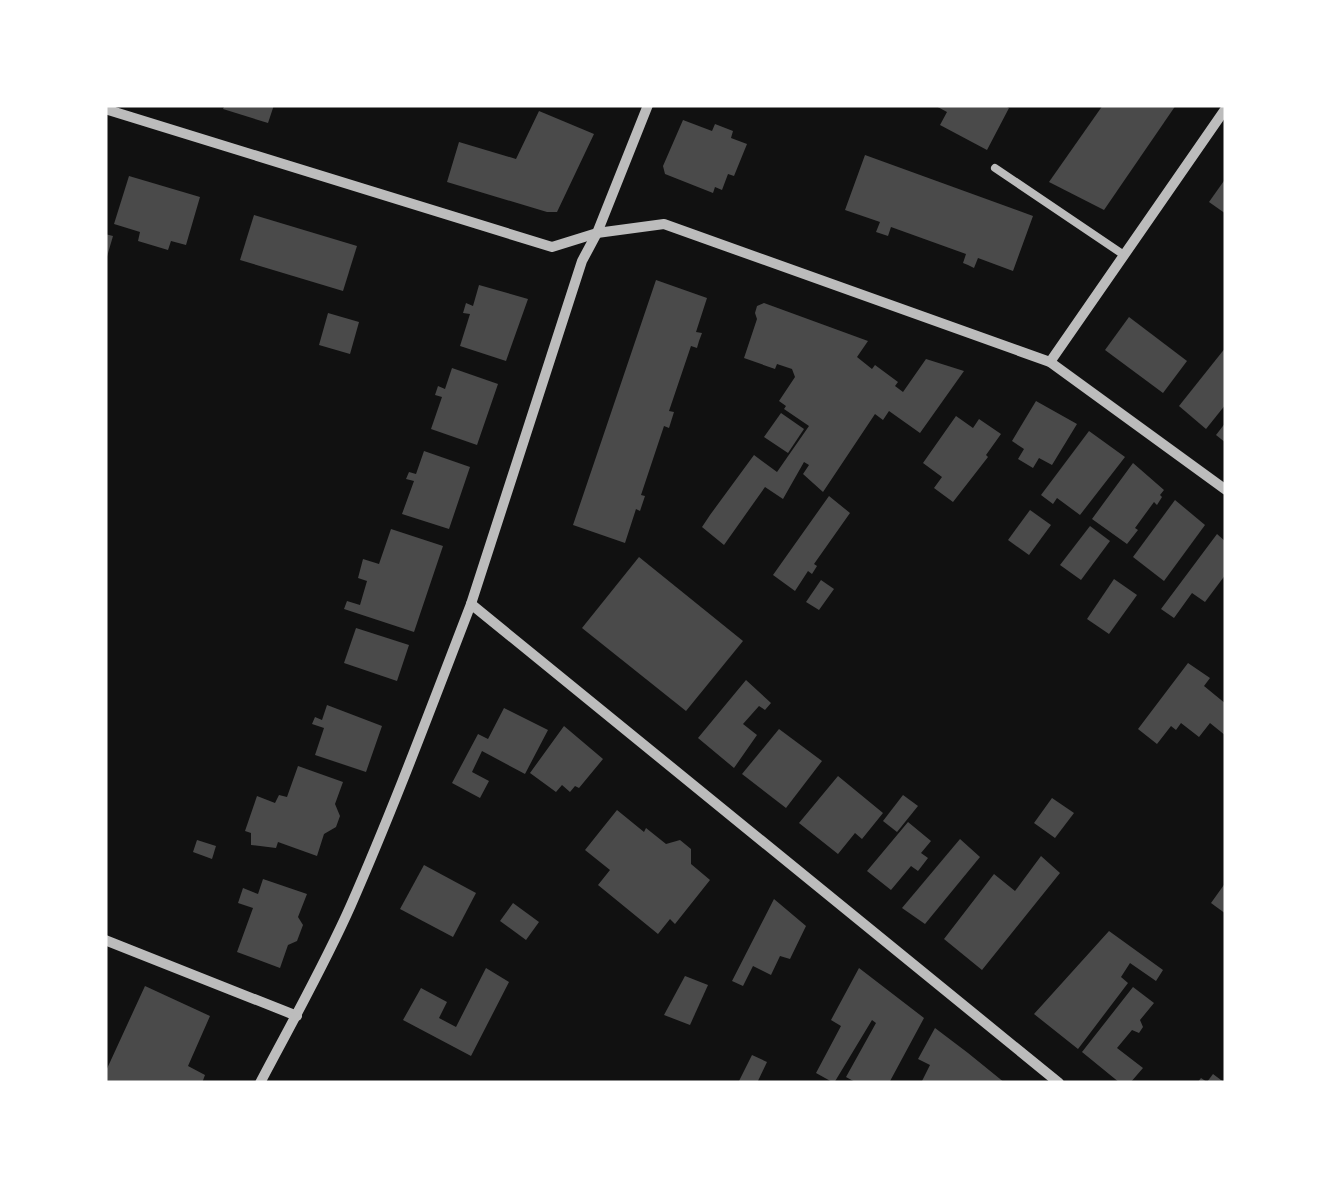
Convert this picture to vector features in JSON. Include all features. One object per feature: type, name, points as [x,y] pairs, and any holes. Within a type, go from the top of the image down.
[{"type":"street","points":[[260,1083],[351,906],[471,604],[582,260],[648,105]]},
{"type":"street","points":[[1050,362],[1226,108]]},
{"type":"street","points":[[105,109],[552,247],[597,232],[664,224],[1050,362],[1226,490]]},
{"type":"street","points":[[471,604],[1059,1083]]},
{"type":"street","points":[[105,940],[297,1016]]},
{"type":"lane","points":[[995,168],[1124,255]]},
{"type":"building","points":[[225,105],[274,105],[268,123],[223,109]]},
{"type":"building","points":[[934,105],[1009,108],[987,150],[940,125],[947,112]]},
{"type":"building","points":[[1103,105],[1176,105],[1104,210],[1049,182]]},
{"type":"building","points":[[539,111],[594,134],[557,212],[447,182],[459,142],[516,159]]},
{"type":"building","points":[[683,120],[712,131],[715,124],[733,131],[731,138],[747,144],[734,176],[728,174],[722,190],[715,187],[713,193],[665,174],[663,166]]},
{"type":"building","points":[[865,155],[1033,216],[1013,271],[978,258],[974,268],[963,263],[966,254],[891,227],[888,236],[876,232],[880,222],[845,210]]},
{"type":"building","points":[[129,176],[200,197],[186,245],[171,241],[168,250],[138,241],[140,232],[114,224]]},
{"type":"building","points":[[1226,178],[1226,214],[1209,202]]},
{"type":"building","points":[[254,215],[357,246],[343,291],[240,260]]},
{"type":"building","points":[[105,234],[113,236],[106,260],[105,260]]},
{"type":"building","points":[[656,280],[707,298],[696,332],[702,333],[697,348],[691,346],[669,411],[674,412],[669,428],[664,426],[641,495],[645,496],[640,511],[636,509],[625,543],[573,525]]},
{"type":"building","points":[[479,285],[528,299],[506,361],[460,346],[470,314],[463,313],[466,303],[473,306]]},
{"type":"building","points":[[764,303],[868,341],[857,357],[898,382],[895,386],[903,392],[926,359],[964,371],[920,433],[889,411],[883,420],[875,414],[823,492],[803,474],[809,465],[804,462],[783,499],[765,487],[724,545],[702,527],[710,515],[754,455],[777,472],[809,426],[779,401],[795,377],[792,369],[777,364],[775,369],[744,358],[757,319],[757,306]]},
{"type":"building","points":[[328,313],[359,322],[350,354],[319,345]]},
{"type":"building","points":[[1129,317],[1187,361],[1163,393],[1105,350]]},
{"type":"building","points":[[1226,347],[1226,404],[1206,429],[1179,406]]},
{"type":"building","points":[[452,368],[498,384],[477,445],[431,429],[442,397],[435,395],[438,386],[445,389]]},
{"type":"building","points":[[1036,401],[1077,424],[1052,465],[1039,458],[1033,468],[1018,459],[1024,449],[1012,441]]},
{"type":"building","points":[[781,413],[804,429],[788,453],[764,437]]},
{"type":"building","points":[[956,416],[973,428],[979,419],[1001,434],[953,502],[934,488],[942,477],[923,463]]},
{"type":"building","points":[[1226,422],[1226,443],[1216,435]]},
{"type":"building","points":[[1089,431],[1125,457],[1080,515],[1057,498],[1053,504],[1041,495]]},
{"type":"building","points":[[424,451],[470,467],[449,529],[402,514],[414,481],[406,479],[409,472],[416,474]]},
{"type":"building","points":[[1133,463],[1164,490],[1127,544],[1092,519]]},
{"type":"building","points":[[829,496],[850,513],[814,564],[817,566],[812,574],[808,571],[795,591],[773,575]]},
{"type":"building","points":[[1175,500],[1205,525],[1164,581],[1133,557]]},
{"type":"building","points":[[1030,510],[1051,525],[1029,555],[1008,540]]},
{"type":"building","points":[[1090,526],[1110,541],[1081,580],[1060,565]]},
{"type":"building","points":[[391,529],[443,546],[414,632],[344,609],[347,601],[360,605],[367,581],[358,578],[363,559],[379,564]]},
{"type":"building","points":[[1217,534],[1226,542],[1226,574],[1205,602],[1192,593],[1174,618],[1161,609]]},
{"type":"building","points":[[639,557],[743,641],[686,711],[582,628]]},
{"type":"building","points":[[1114,579],[1137,595],[1109,634],[1087,619]]},
{"type":"building","points":[[821,580],[834,589],[819,610],[806,602]]},
{"type":"building","points":[[356,628],[409,645],[397,681],[344,663]]},
{"type":"building","points":[[1188,663],[1210,678],[1204,686],[1226,704],[1226,736],[1210,723],[1199,737],[1181,723],[1176,730],[1171,726],[1157,744],[1138,729]]},
{"type":"building","points":[[746,680],[771,703],[765,710],[759,706],[743,724],[757,735],[734,768],[698,738]]},
{"type":"building","points":[[327,705],[382,726],[366,772],[315,755],[324,728],[312,724],[315,717],[322,720]]},
{"type":"building","points":[[504,708],[548,730],[525,774],[482,751],[472,772],[489,781],[480,798],[452,783],[478,734],[488,739]]},
{"type":"building","points":[[564,726],[603,759],[579,788],[575,786],[570,792],[562,785],[556,792],[530,773]]},
{"type":"building","points":[[779,729],[822,761],[786,808],[742,774]]},
{"type":"building","points":[[298,766],[343,782],[335,804],[340,816],[336,827],[324,834],[317,856],[278,842],[276,848],[251,845],[251,833],[245,831],[257,796],[275,803],[279,795],[287,797]]},
{"type":"building","points":[[838,776],[883,813],[862,839],[855,833],[838,854],[799,823]]},
{"type":"building","points":[[903,795],[918,806],[897,832],[883,821]]},
{"type":"building","points":[[1052,798],[1074,813],[1055,838],[1034,823]]},
{"type":"building","points":[[617,810],[666,844],[680,840],[691,849],[691,864],[710,880],[675,924],[670,919],[658,934],[598,885],[610,870],[585,850]]},
{"type":"building","points":[[908,822],[931,841],[921,853],[928,858],[918,871],[911,866],[891,890],[867,871]]},
{"type":"building","points":[[960,839],[980,857],[925,924],[902,908]]},
{"type":"building","points":[[197,840],[216,846],[212,859],[193,852]]},
{"type":"building","points":[[1041,856],[1060,873],[982,970],[944,939],[994,874],[1015,891]]},
{"type":"building","points":[[424,865],[476,893],[453,937],[400,909]]},
{"type":"building","points":[[263,879],[307,894],[298,917],[303,925],[297,941],[288,945],[280,968],[237,952],[253,908],[238,903],[243,888],[258,894]]},
{"type":"building","points":[[1226,882],[1226,914],[1211,903]]},
{"type":"building","points":[[774,899],[806,926],[790,959],[780,956],[771,975],[753,966],[743,986],[732,981]]},
{"type":"building","points":[[513,903],[539,922],[526,940],[500,921]]},
{"type":"building","points":[[1109,931],[1163,970],[1156,981],[1130,963],[1121,977],[1128,983],[1078,1049],[1034,1014]]},
{"type":"building","points":[[486,968],[509,982],[471,1056],[403,1020],[421,988],[447,1002],[439,1018],[456,1027]]},
{"type":"building","points":[[859,968],[924,1018],[889,1083],[857,1083],[846,1077],[876,1023],[872,1020],[834,1083],[816,1073],[841,1026],[831,1020]]},
{"type":"building","points":[[685,976],[708,985],[690,1025],[664,1015]]},
{"type":"building","points":[[145,986],[210,1016],[188,1066],[205,1075],[202,1083],[105,1083],[105,1073]]},
{"type":"building","points":[[1133,987],[1154,1003],[1140,1020],[1143,1027],[1139,1033],[1132,1030],[1117,1048],[1143,1068],[1130,1083],[1120,1083],[1082,1052]]},
{"type":"building","points":[[935,1028],[1005,1083],[921,1083],[930,1065],[918,1059]]},
{"type":"building","points":[[752,1055],[767,1062],[757,1083],[738,1083]]},
{"type":"building","points":[[1213,1074],[1225,1083],[1197,1083],[1201,1078],[1207,1082]]}]
